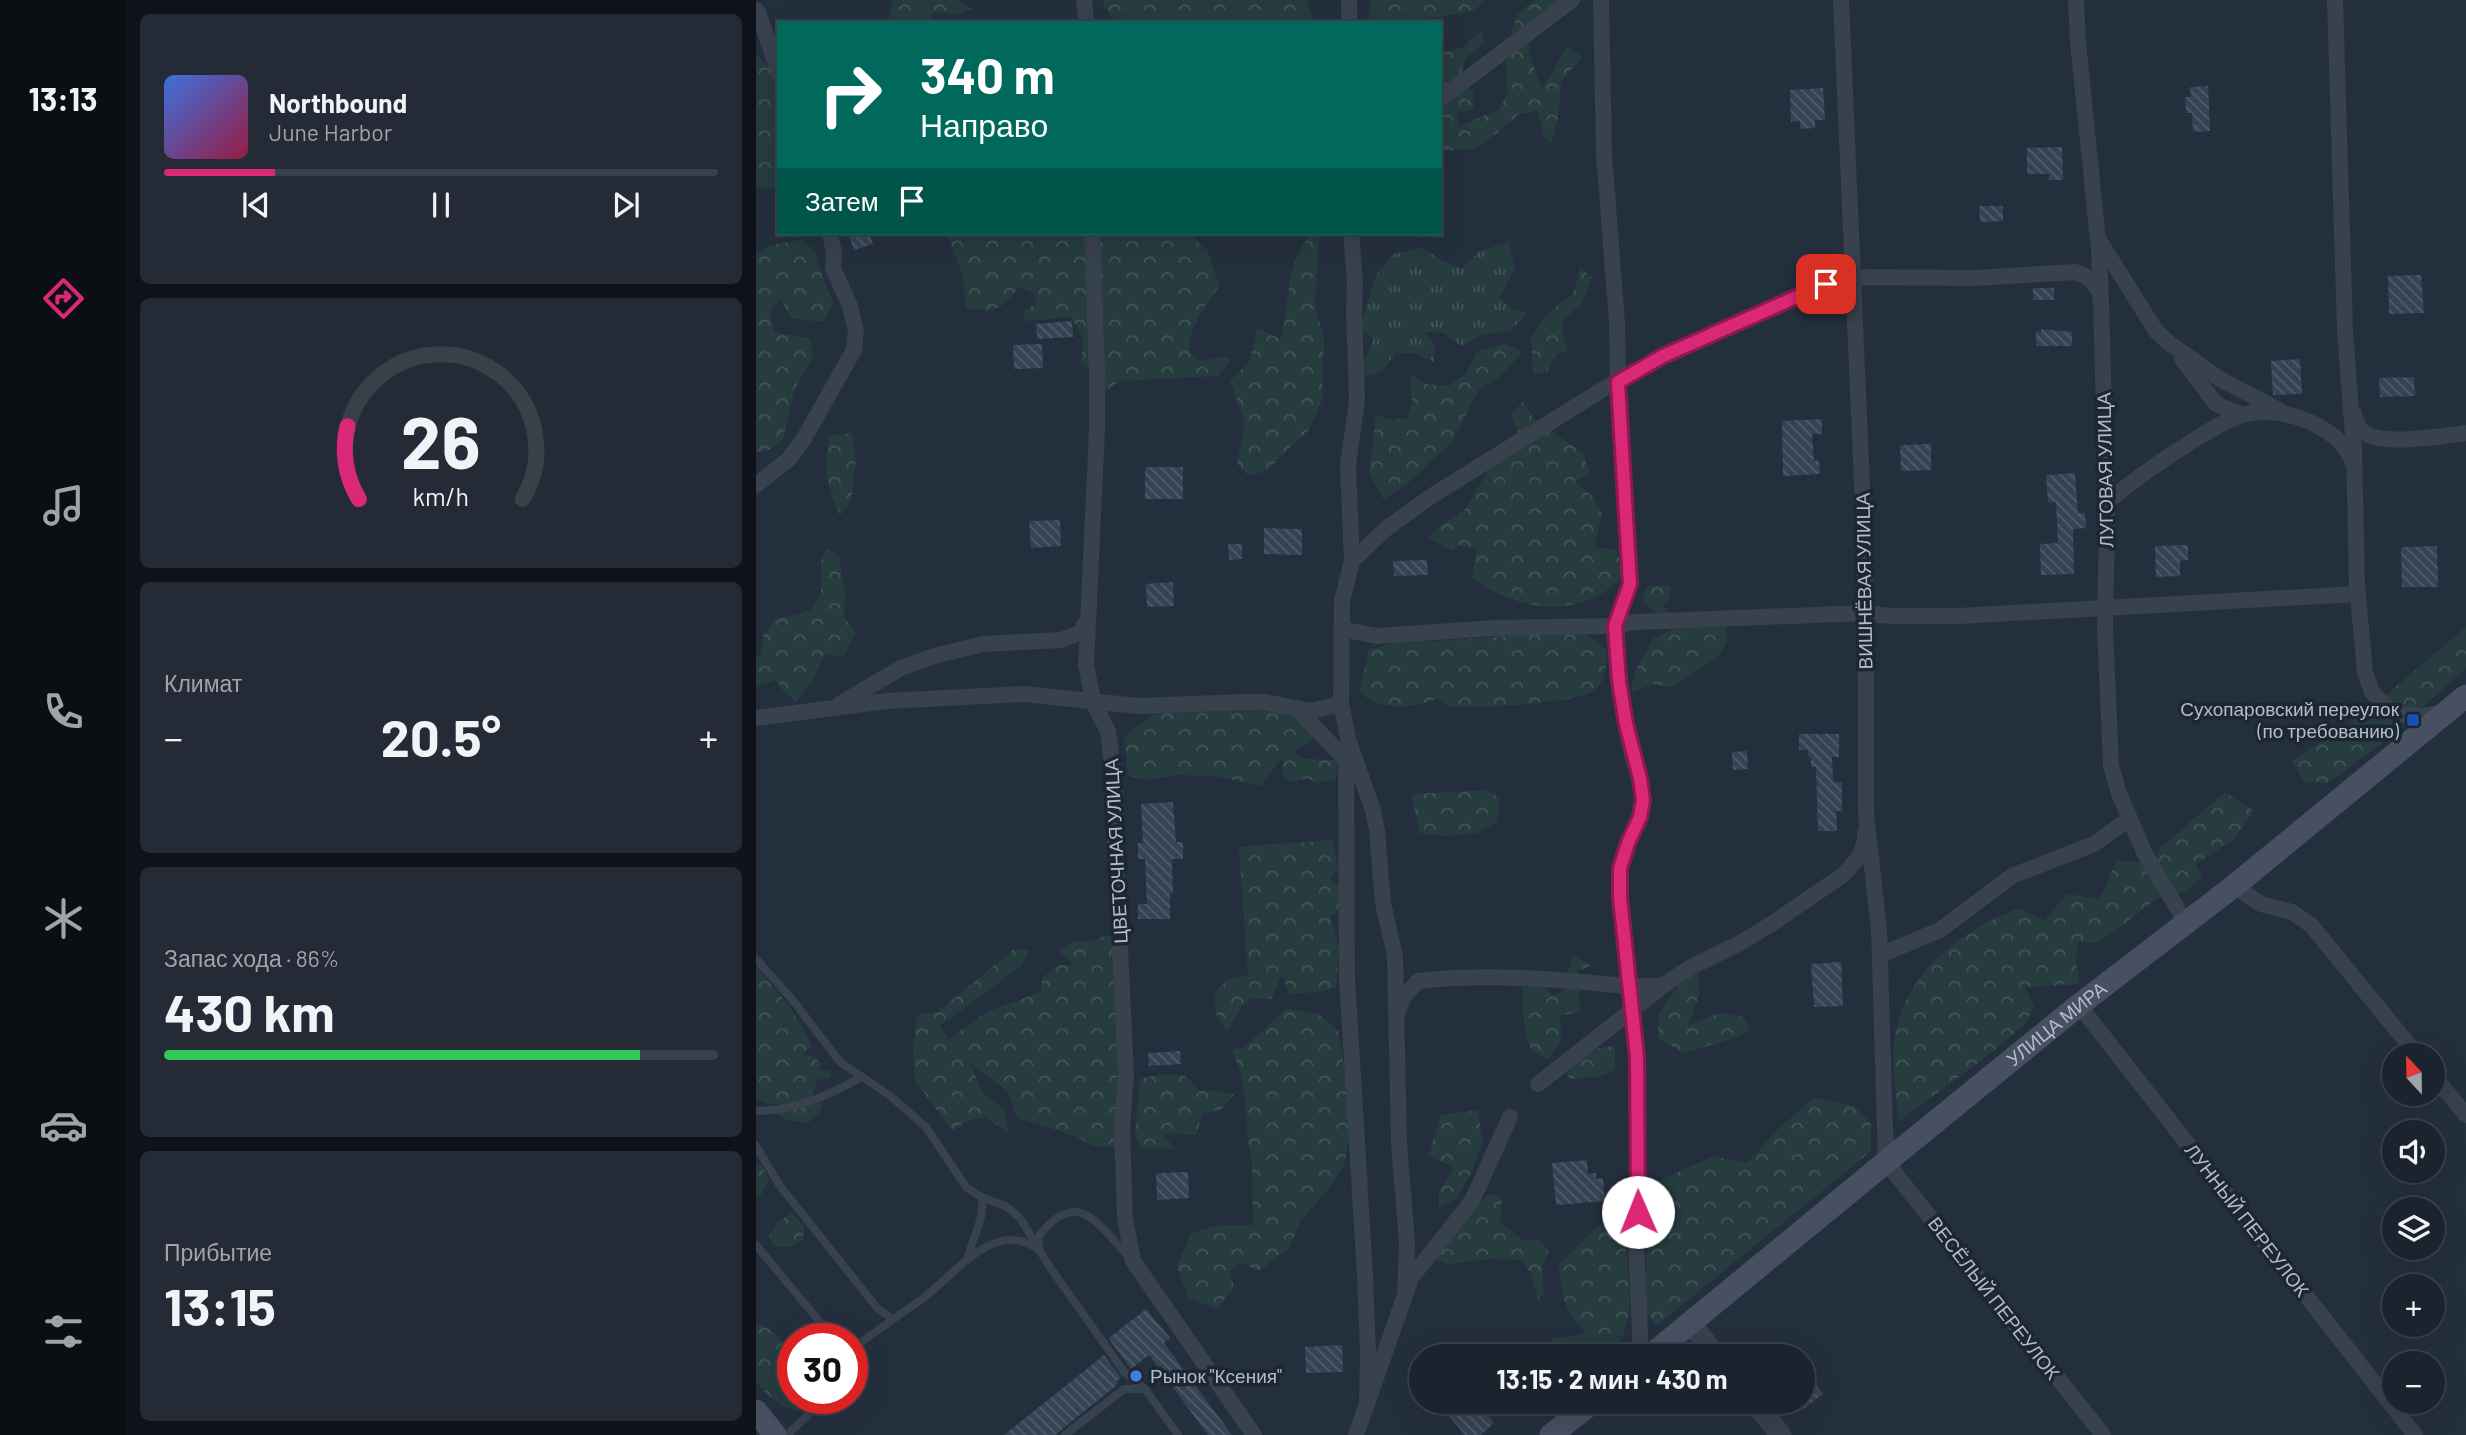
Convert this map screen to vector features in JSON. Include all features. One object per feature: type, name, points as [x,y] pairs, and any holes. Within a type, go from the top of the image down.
[{"type":"main road","name":"УЛИЦА МИРА","points":[[1665,1344],[2079,1005],[2234,886],[2459,705]]},
{"type":"main road","points":[[756,1411],[775,1435]]},
{"type":"main road","points":[[1551,1435],[1578,1414]]},
{"type":"street","points":[[1084,0],[1086,21]]},
{"type":"street","points":[[1349,0],[1349,21]]},
{"type":"street","points":[[1442,98],[1572,0]]},
{"type":"street","points":[[1601,0],[1604,154],[1614,273],[1630,584],[1615,626],[1624,713],[1643,800],[1640,817],[1620,868],[1622,934],[1637,1057],[1636,1243],[1640,1344]]},
{"type":"street","name":"ВИШНЁВАЯ УЛИЦА","points":[[1841,0],[1864,555],[1866,814],[1874,871],[1880,955],[1886,1162]]},
{"type":"street","name":"ЛУГОВАЯ УЛИЦА","points":[[2076,0],[2098,238],[2101,301],[2106,502],[2105,609],[2112,765],[2118,791],[2145,854],[2186,923]]},
{"type":"street","points":[[2335,0],[2349,402],[2355,466],[2358,594],[2365,672],[2372,692],[2385,706],[2403,714],[2423,716],[2459,705]]},
{"type":"street","points":[[756,10],[777,68]]},
{"type":"street","points":[[756,485],[789,459],[803,440],[854,350],[856,331],[850,306],[833,268],[834,253],[830,235]]},
{"type":"street","name":"ЦВЕТОЧНАЯ УЛИЦА","points":[[1092,235],[1097,430],[1086,665],[1093,701],[1108,731],[1115,784],[1115,841],[1126,1075],[1122,1129],[1125,1218],[1133,1261],[1254,1435]]},
{"type":"street","points":[[1351,235],[1355,280],[1357,389],[1348,466],[1352,561],[1342,601],[1341,705],[1359,775],[1373,810],[1383,903],[1395,956],[1399,1143],[1407,1242],[1405,1295]]},
{"type":"street","points":[[2098,238],[2156,331],[2169,343],[2220,379],[2288,415],[2335,435],[2348,451],[2355,466]]},
{"type":"street","points":[[1352,561],[1387,528],[1430,497],[1618,382],[1663,356],[1812,289],[1854,277],[1975,278],[2075,272],[2087,276],[2097,286],[2101,301]]},
{"type":"street","points":[[2169,343],[2216,404],[2242,415]]},
{"type":"street","points":[[2349,402],[2358,426],[2365,434],[2378,438],[2426,438],[2466,433]]},
{"type":"street","points":[[2106,502],[2168,456],[2224,422],[2242,415],[2266,412],[2288,415]]},
{"type":"street","points":[[1341,628],[1377,636],[1494,628],[1615,626],[1636,622],[1864,613],[1890,616],[1958,616],[2358,594]]},
{"type":"street","points":[[828,709],[901,668],[934,656],[983,645],[1061,640],[1080,633],[1087,617]]},
{"type":"street","points":[[756,718],[887,701],[1024,694],[1138,706],[1265,702],[1310,711],[1341,705]]},
{"type":"street","points":[[1296,708],[1359,775]]},
{"type":"street","points":[[1346,759],[1348,978],[1365,1275],[1367,1405]]},
{"type":"street","points":[[1538,1084],[1664,985],[1691,967],[1773,923],[1843,875],[1859,857],[1865,841],[1866,814]]},
{"type":"street","points":[[1880,955],[1940,930],[2012,876],[2094,844],[2129,819]]},
{"type":"street","points":[[2234,886],[2261,904],[2292,912],[2311,925],[2407,1043]]},
{"type":"street","points":[[1398,1012],[1403,998],[1418,981],[1437,979],[1510,977],[1641,988],[1664,985]]},
{"type":"street","name":"ЛУННЫЙ ПЕРЕУЛОК","points":[[2079,1005],[2415,1435]]},
{"type":"street","points":[[2445,1090],[2466,1115]]},
{"type":"street","points":[[1356,1435],[1411,1278],[1472,1201],[1510,1116]]},
{"type":"street","name":"ВЕСЁЛЫЙ ПЕРЕУЛОК","points":[[1886,1162],[2103,1435]]},
{"type":"street","points":[[1690,1324],[1707,1344]]},
{"type":"street","points":[[1764,1414],[1781,1435]]},
{"type":"lane","points":[[756,959],[791,998],[840,1062],[890,1095],[926,1126],[966,1187],[981,1197],[1006,1206],[1020,1218],[1125,1373],[1145,1388],[1178,1435]]},
{"type":"lane","points":[[756,1111],[797,1106],[832,1094],[861,1077]]},
{"type":"lane","points":[[756,1146],[780,1186],[878,1309],[892,1318]]},
{"type":"lane","points":[[968,1258],[982,1215],[984,1204],[981,1197]]},
{"type":"lane","points":[[1040,1251],[1038,1237],[1049,1223],[1071,1210],[1083,1212],[1133,1261]]},
{"type":"lane","points":[[868,1337],[923,1298],[984,1247],[1014,1240],[1025,1241],[1040,1251]]},
{"type":"lane","points":[[756,1245],[821,1323]]},
{"type":"lane","points":[[1065,1435],[1124,1389],[1145,1388]]},
{"type":"lane","points":[[787,1435],[808,1414]]},
{"type":"green space","points":[[893,0],[958,0],[971,9],[955,15],[933,12],[930,21],[888,21]]},
{"type":"green space","points":[[1103,0],[1307,0],[1313,16],[1312,21],[1115,21],[1104,8]]},
{"type":"green space","points":[[1371,0],[1485,0],[1474,11],[1431,18],[1431,21],[1368,21]]},
{"type":"green space","points":[[1535,0],[1563,0],[1528,34],[1529,52],[1542,90],[1567,47],[1582,56],[1561,83],[1558,117],[1551,144],[1543,136],[1538,111],[1519,114],[1474,149],[1442,151],[1442,53],[1464,47],[1481,31],[1485,42],[1466,58],[1461,74],[1473,92],[1474,108],[1456,114],[1460,126],[1500,109],[1508,92],[1507,49],[1517,14]]},
{"type":"green space","points":[[756,55],[774,72],[777,81],[777,187],[770,189],[756,186]]},
{"type":"green space","points":[[948,235],[1075,235],[1085,241],[1095,235],[1191,235],[1208,251],[1219,287],[1195,325],[1189,351],[1200,361],[1225,357],[1231,359],[1218,376],[1119,381],[1105,392],[1090,369],[1080,363],[1082,338],[1070,317],[1025,321],[1023,312],[1037,303],[1034,293],[1018,287],[1008,301],[997,308],[966,308],[963,277]]},
{"type":"green space","points":[[1311,235],[1319,235],[1315,306],[1324,339],[1322,400],[1309,430],[1268,470],[1249,476],[1237,464],[1245,423],[1230,381],[1250,361],[1257,328],[1281,339],[1293,269],[1304,243]]},
{"type":"green space","points":[[802,240],[815,251],[834,303],[823,322],[791,318],[781,299],[769,312],[775,333],[810,338],[813,358],[795,388],[783,440],[769,450],[756,452],[756,253],[772,245]]},
{"type":"green space","points":[[1509,242],[1515,267],[1500,298],[1514,310],[1528,313],[1510,331],[1482,335],[1461,346],[1444,333],[1424,332],[1435,346],[1434,362],[1414,353],[1396,353],[1382,371],[1364,376],[1363,364],[1374,339],[1360,328],[1376,275],[1394,254],[1422,247],[1461,269],[1480,251]]},
{"type":"green space","points":[[1580,268],[1592,277],[1581,305],[1563,319],[1563,336],[1568,350],[1556,355],[1547,372],[1533,374],[1531,337],[1550,311],[1573,294]]},
{"type":"green space","points":[[1504,344],[1523,351],[1499,378],[1479,389],[1452,442],[1408,483],[1384,499],[1369,475],[1376,415],[1392,420],[1407,418],[1412,403],[1411,375],[1425,384],[1449,386],[1465,375],[1477,352]]},
{"type":"green space","points":[[1523,402],[1536,421],[1583,453],[1590,474],[1574,481],[1591,495],[1602,514],[1594,547],[1617,550],[1623,577],[1606,591],[1568,606],[1529,604],[1490,590],[1472,578],[1477,549],[1459,545],[1452,551],[1429,538],[1438,527],[1464,511],[1489,469],[1504,454],[1518,431],[1510,415]]},
{"type":"green space","points":[[852,433],[856,458],[851,502],[840,514],[827,476],[829,435]]},
{"type":"green space","points":[[827,548],[839,556],[845,595],[844,617],[856,632],[844,656],[824,655],[812,682],[795,701],[784,692],[776,680],[756,686],[756,655],[761,657],[763,636],[776,618],[810,610],[821,593],[821,561]]},
{"type":"green space","points":[[1647,586],[1671,586],[1669,599],[1663,606],[1676,621],[1724,623],[1728,640],[1717,658],[1671,687],[1653,684],[1631,692],[1636,671],[1652,639],[1672,630],[1643,600]]},
{"type":"green space","points":[[2466,627],[2466,668],[2389,737],[2348,769],[2327,783],[2304,782],[2292,761],[2366,712]]},
{"type":"green space","points":[[1535,634],[1588,635],[1607,651],[1604,675],[1595,690],[1564,699],[1477,707],[1450,706],[1437,698],[1415,705],[1389,706],[1374,702],[1359,692],[1369,650],[1401,641]]},
{"type":"green space","points":[[1182,704],[1294,713],[1313,727],[1313,739],[1293,752],[1304,759],[1339,760],[1335,780],[1316,783],[1308,778],[1291,782],[1283,776],[1282,758],[1260,786],[1216,776],[1178,775],[1143,780],[1128,775],[1124,737],[1151,716]]},
{"type":"green space","points":[[1488,790],[1500,799],[1497,822],[1477,833],[1445,836],[1419,833],[1412,794]]},
{"type":"green space","points":[[2225,792],[2254,811],[2234,839],[2196,864],[2202,877],[2185,892],[2157,898],[2096,943],[2078,941],[2076,961],[2079,984],[2025,987],[2034,1007],[2024,1025],[1995,1050],[1898,1122],[1895,1034],[1912,990],[1940,955],[1976,929],[2019,908],[2044,921],[2067,894],[2100,899],[2116,861],[2138,862],[2151,868],[2160,848]]},
{"type":"green space","points":[[1332,840],[1339,868],[1330,879],[1344,891],[1340,909],[1330,916],[1339,949],[1336,987],[1318,992],[1289,994],[1282,974],[1271,999],[1251,998],[1241,1007],[1228,1031],[1217,1019],[1214,993],[1227,980],[1248,975],[1239,847]]},
{"type":"green space","points":[[1106,935],[1116,940],[1119,1025],[1115,1147],[1092,1146],[1075,1136],[1018,1118],[1008,1092],[970,1063],[983,1094],[1004,1109],[1008,1133],[985,1117],[971,1120],[952,1130],[915,1081],[913,1048],[917,1015],[938,1012],[1014,949],[1030,950],[1021,966],[940,1026],[949,1039],[987,1012],[1041,992],[1042,978],[1059,965],[1073,965],[1059,951],[1073,941],[1093,941]]},
{"type":"green space","points":[[1572,955],[1592,965],[1578,971],[1580,1012],[1559,1016],[1562,1038],[1548,1060],[1533,1051],[1529,1045],[1522,977],[1537,981],[1553,996],[1565,990]]},
{"type":"green space","points":[[1698,967],[1699,995],[1688,1026],[1719,1013],[1743,1017],[1750,1029],[1728,1040],[1683,1053],[1658,1038],[1658,1016],[1673,992]]},
{"type":"green space","points":[[756,968],[788,1005],[807,1036],[812,1047],[802,1054],[815,1057],[821,1065],[818,1070],[830,1071],[830,1077],[817,1080],[811,1098],[823,1104],[819,1113],[809,1122],[785,1119],[777,1114],[779,1104],[766,1103],[756,1098]]},
{"type":"green space","points":[[1286,1009],[1319,1014],[1338,1031],[1353,1118],[1344,1166],[1301,1220],[1289,1249],[1258,1271],[1240,1262],[1230,1271],[1234,1288],[1217,1309],[1188,1298],[1177,1265],[1192,1233],[1213,1226],[1253,1225],[1252,1162],[1245,1098],[1241,1073],[1232,1050],[1245,1047]]},
{"type":"green space","points":[[1615,1046],[1615,1070],[1597,1077],[1569,1079],[1567,1072],[1594,1049]]},
{"type":"green space","points":[[1162,1074],[1185,1076],[1200,1091],[1219,1091],[1234,1095],[1222,1109],[1203,1114],[1196,1135],[1163,1133],[1174,1149],[1141,1148],[1135,1134],[1140,1079]]},
{"type":"green space","points":[[1814,1098],[1855,1106],[1871,1124],[1871,1151],[1656,1326],[1644,1307],[1651,1184],[1714,1156],[1748,1163],[1777,1130]]},
{"type":"green space","points":[[1477,1110],[1483,1139],[1472,1172],[1456,1198],[1439,1208],[1439,1191],[1454,1167],[1428,1156],[1441,1115]]},
{"type":"green space","points":[[756,1163],[762,1165],[769,1179],[761,1195],[756,1197]]},
{"type":"green space","points":[[1490,1193],[1502,1199],[1500,1223],[1523,1240],[1539,1240],[1549,1251],[1542,1265],[1544,1294],[1538,1299],[1531,1274],[1521,1260],[1490,1259],[1447,1264],[1432,1258],[1461,1222]]},
{"type":"green space","points":[[792,1213],[804,1226],[803,1239],[789,1247],[774,1246],[769,1236],[778,1222]]},
{"type":"green space","points":[[1600,1224],[1623,1227],[1629,1300],[1628,1319],[1623,1336],[1617,1344],[1548,1344],[1553,1338],[1586,1332],[1568,1309],[1558,1265]]},
{"type":"green space","points":[[756,1323],[777,1336],[777,1403],[756,1381]]},
{"type":"building","points":[[2208,86],[2210,131],[2193,132],[2192,113],[2186,113],[2185,97],[2191,97],[2190,87]]},
{"type":"building","points":[[1823,88],[1825,120],[1815,120],[1815,128],[1800,129],[1800,121],[1791,122],[1790,90]]},
{"type":"building","points":[[2062,147],[2063,180],[2049,180],[2049,174],[2027,174],[2027,148]]},
{"type":"building","points":[[1979,206],[2003,206],[2003,221],[1980,222]]},
{"type":"building","points":[[870,235],[873,244],[854,250],[849,236]]},
{"type":"building","points":[[2421,275],[2424,313],[2389,314],[2388,276]]},
{"type":"building","points":[[2033,288],[2054,288],[2054,300],[2033,300]]},
{"type":"building","points":[[1072,321],[1073,337],[1037,339],[1036,324]]},
{"type":"building","points":[[2041,329],[2072,332],[2072,346],[2036,346],[2036,331],[2041,332]]},
{"type":"building","points":[[1042,344],[1043,368],[1014,369],[1013,345]]},
{"type":"building","points":[[2300,359],[2302,394],[2273,395],[2271,361]]},
{"type":"building","points":[[2414,377],[2415,396],[2380,397],[2379,378]]},
{"type":"building","points":[[1822,419],[1822,434],[1812,434],[1814,461],[1819,460],[1820,474],[1783,476],[1782,421]]},
{"type":"building","points":[[1931,444],[1931,470],[1901,471],[1900,445]]},
{"type":"building","points":[[1145,467],[1183,467],[1183,499],[1145,499]]},
{"type":"building","points":[[2075,473],[2078,513],[2085,513],[2086,528],[2073,529],[2074,574],[2041,575],[2040,544],[2058,543],[2056,502],[2048,503],[2046,475]]},
{"type":"building","points":[[1060,520],[1061,546],[1031,548],[1029,521]]},
{"type":"building","points":[[1264,528],[1302,529],[1302,555],[1264,554]]},
{"type":"building","points":[[1228,544],[1242,544],[1242,559],[1229,560]]},
{"type":"building","points":[[2188,545],[2188,560],[2180,561],[2180,576],[2156,577],[2155,546]]},
{"type":"building","points":[[2437,546],[2438,587],[2402,587],[2401,547]]},
{"type":"building","points":[[1427,560],[1428,575],[1394,576],[1393,561]]},
{"type":"building","points":[[1173,582],[1174,606],[1147,607],[1146,584]]},
{"type":"building","points":[[1799,734],[1839,734],[1839,757],[1832,757],[1833,782],[1842,782],[1842,811],[1836,811],[1837,831],[1818,831],[1816,767],[1811,767],[1808,750],[1799,750]]},
{"type":"building","points":[[1747,751],[1748,769],[1733,770],[1732,752]]},
{"type":"building","points":[[1173,802],[1176,842],[1183,842],[1183,859],[1172,859],[1173,893],[1170,893],[1170,919],[1138,919],[1138,904],[1147,904],[1145,859],[1138,859],[1138,843],[1143,843],[1141,804]]},
{"type":"building","points":[[1841,962],[1843,1006],[1814,1007],[1811,964]]},
{"type":"building","points":[[1180,1051],[1181,1064],[1149,1066],[1148,1053]]},
{"type":"building","points":[[1587,1160],[1588,1174],[1596,1173],[1596,1179],[1603,1178],[1605,1201],[1556,1205],[1552,1163]]},
{"type":"building","points":[[1188,1172],[1189,1198],[1157,1200],[1156,1173]]},
{"type":"building","points":[[1146,1309],[1170,1338],[1164,1343],[1232,1435],[1208,1435],[1149,1355],[1131,1369],[1114,1346],[1109,1338]]},
{"type":"building","points":[[1342,1345],[1343,1372],[1306,1373],[1305,1347]]},
{"type":"building","points":[[1104,1355],[1121,1378],[1116,1381],[1118,1384],[1055,1435],[1004,1435]]},
{"type":"building","points":[[1815,1384],[1823,1394],[1815,1400]]},
{"type":"building","points":[[1447,1414],[1486,1414],[1494,1423],[1481,1435],[1465,1435]]},
{"type":"place","name":"Сухопаровский переулок (по требованию)","points":[[2413,720]]},
{"type":"place","name":"Рынок \"Ксения\"","points":[[1136,1376]]},
{"type":"route","points":[[1638,1212],[1637,1057],[1635,1020],[1622,934],[1620,868],[1636,829],[1643,800],[1619,681],[1615,626],[1630,584],[1618,382],[1663,356],[1826,284]]}]
